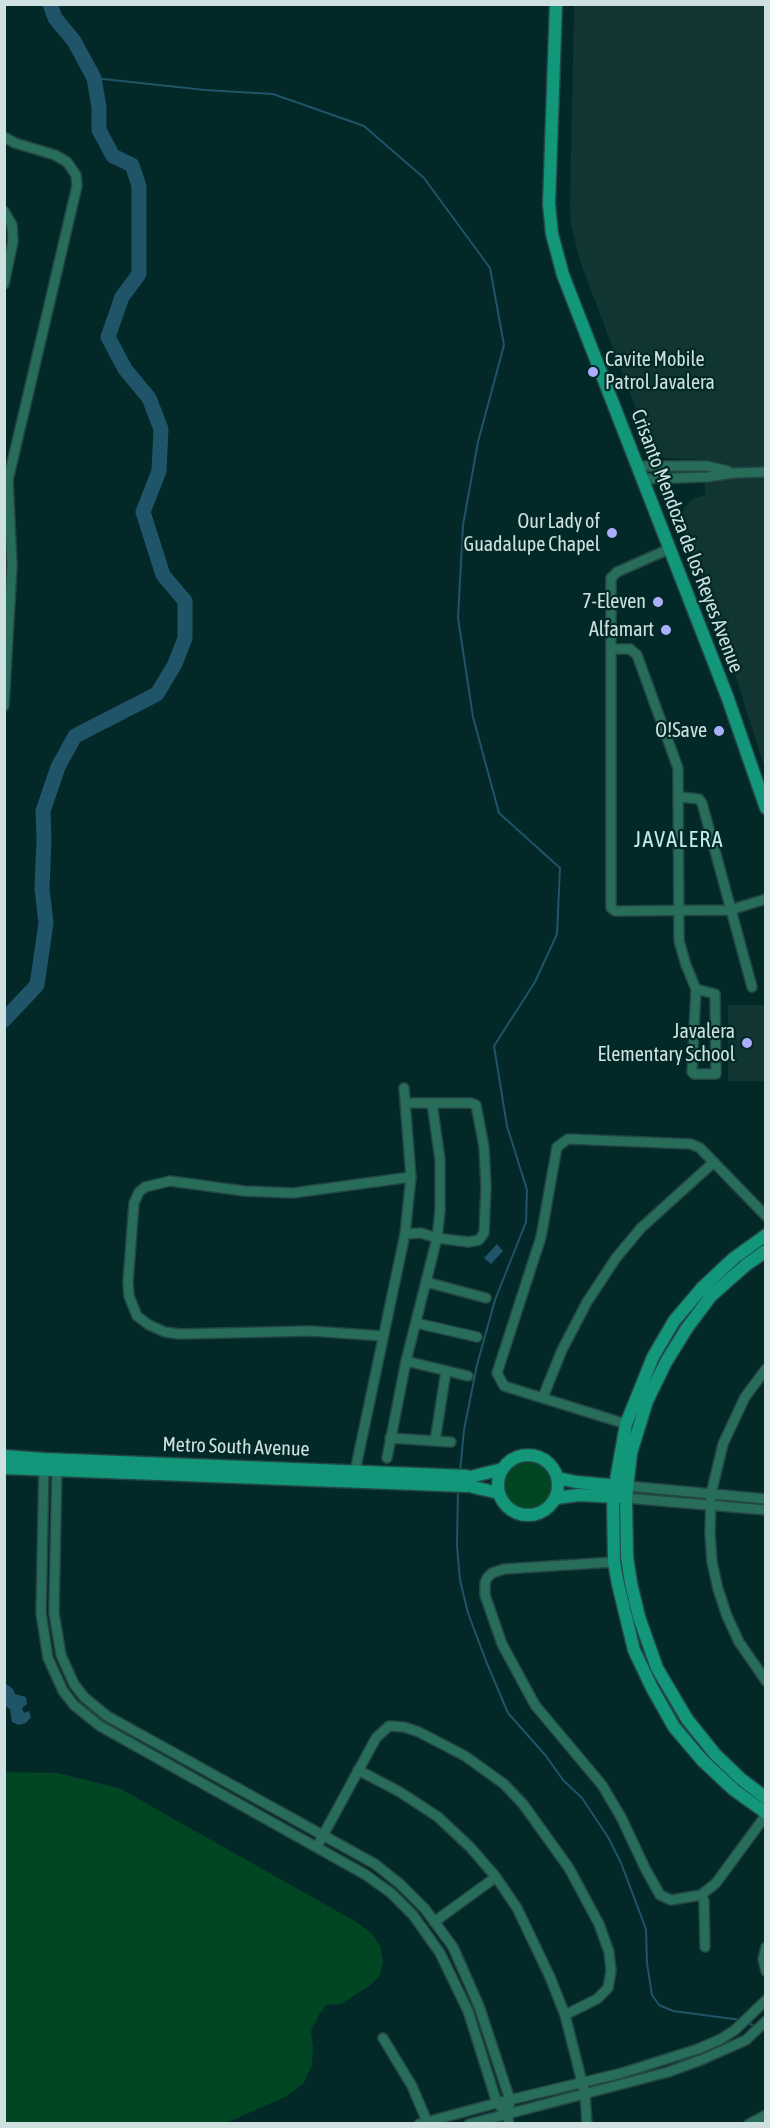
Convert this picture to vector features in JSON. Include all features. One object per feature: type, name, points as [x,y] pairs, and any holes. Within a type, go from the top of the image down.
[{"type":"street","name":"Crisanto Mendoza de los Reyes Avenue","points":[[556,4],[549,171],[552,234],[563,275],[727,696],[765,808]]},
{"type":"street","points":[[4,136],[15,143],[55,155],[67,162],[76,175],[77,186],[8,480],[12,566],[9,652],[4,706]]},
{"type":"street","points":[[4,211],[12,225],[13,241],[4,284]]},
{"type":"street","points":[[637,466],[706,466],[734,472]]},
{"type":"street","points":[[642,479],[765,472]]},
{"type":"street","points":[[669,549],[613,575],[610,585],[611,908],[615,911],[730,910],[765,900]]},
{"type":"street","points":[[611,649],[630,649],[637,655],[678,768],[680,797],[679,941],[696,989],[692,1072],[694,1074],[716,1074],[715,994],[696,989]]},
{"type":"street","points":[[680,797],[699,799],[702,803],[752,987]]},
{"type":"street","points":[[354,1476],[405,1234],[411,1177],[405,1088]]},
{"type":"street","points":[[405,1234],[421,1233],[437,1238],[468,1242],[483,1238],[486,1187],[484,1147],[476,1105],[471,1103],[412,1103]]},
{"type":"street","points":[[387,1458],[406,1362],[437,1238],[440,1211],[440,1160],[432,1103]]},
{"type":"street","points":[[626,1424],[504,1386],[497,1373],[542,1237],[557,1147],[568,1139],[684,1142],[700,1148],[765,1216]]},
{"type":"street","points":[[543,1397],[562,1350],[587,1302],[616,1258],[641,1228],[714,1162]]},
{"type":"street","points":[[383,1336],[310,1331],[180,1335],[149,1325],[137,1316],[129,1296],[134,1203],[145,1187],[170,1181],[244,1191],[292,1193],[411,1177]]},
{"type":"street","points":[[614,1562],[496,1571],[487,1578],[485,1595],[502,1644],[519,1678],[535,1705],[602,1785],[621,1816],[660,1895],[671,1900],[701,1895],[716,1882],[765,1814],[734,1790],[702,1760],[674,1727],[634,1650],[614,1562],[626,1424],[653,1357],[674,1321],[702,1288],[734,1258],[765,1235]]},
{"type":"street","points":[[765,1251],[746,1264],[711,1296],[687,1328],[666,1362],[648,1401],[620,1491],[631,1583],[639,1617],[657,1668],[687,1719],[715,1754],[765,1798]]},
{"type":"street","points":[[426,1282],[486,1298]]},
{"type":"street","points":[[416,1323],[477,1337]]},
{"type":"street","points":[[406,1362],[468,1376]]},
{"type":"street","points":[[765,1369],[733,1420],[716,1469],[710,1505],[711,1552],[718,1589],[739,1642],[765,1681]]},
{"type":"street","points":[[435,1441],[446,1371]]},
{"type":"street","points":[[390,1438],[451,1442]]},
{"type":"street","name":"Metro South Avenue","points":[[469,1481],[503,1469],[516,1458],[533,1455],[549,1463],[558,1478],[620,1491],[710,1505],[765,1510]]},
{"type":"street","name":"Metro South Avenue","points":[[4,1456],[57,1466],[469,1481],[500,1493],[508,1506],[526,1515],[542,1512],[555,1498],[620,1491],[711,1494],[765,1499]]},
{"type":"street","points":[[44,1465],[41,1613],[48,1658],[63,1690],[74,1705],[100,1726],[366,1875],[391,1893],[413,1915],[440,1953],[468,2011],[497,2103],[508,2119]]},
{"type":"street","name":"Metro South Avenue","points":[[4,1468],[44,1465]]},
{"type":"street","points":[[57,1466],[54,1613],[61,1655],[74,1684],[84,1697],[107,1716],[375,1864],[400,1884],[425,1909],[453,1947],[479,2006],[510,2100],[508,2119]]},
{"type":"street","points":[[500,1493],[499,1481],[503,1469]]},
{"type":"street","points":[[555,1498],[558,1491],[558,1478]]},
{"type":"street","points":[[316,1848],[376,1738],[389,1726],[404,1727],[419,1732],[465,1756],[504,1784],[523,1804],[573,1876],[600,1924],[609,1952],[611,1971],[608,1988],[597,1999],[565,2015]]},
{"type":"street","points":[[358,1770],[400,1792],[438,1817],[470,1847],[496,1877],[518,1908],[565,2015],[585,2094],[587,2124]]},
{"type":"street","points":[[434,1922],[496,1877]]},
{"type":"street","points":[[701,1895],[704,1901],[705,1947]]},
{"type":"street","points":[[765,1947],[763,1959],[765,1971]]},
{"type":"street","points":[[383,2038],[412,2086],[425,2123],[622,2073],[681,2055],[721,2039],[735,2030],[765,2000]]},
{"type":"street","points":[[469,2124],[508,2119],[585,2094],[668,2072],[746,2040],[765,2021]]},
{"type":"street","points":[[749,2124],[765,2115]]},
{"type":"shaded area","points":[[574,5],[765,5],[765,769],[722,634],[679,524],[684,508],[694,498],[705,495],[705,460],[663,458],[645,434],[580,261],[571,225]]},
{"type":"shaded area","name":"Javalera Elementary School","points":[[728,1005],[765,1005],[765,1081],[728,1081]]},
{"type":"green space","points":[[528,1462],[537,1463],[544,1469],[550,1476],[550,1494],[544,1501],[537,1507],[528,1508],[519,1507],[512,1501],[506,1494],[505,1485],[506,1476],[512,1469],[519,1463]]},
{"type":"green space","points":[[5,1772],[57,1773],[119,1788],[358,1923],[372,1934],[380,1946],[383,1961],[380,1975],[372,1984],[341,2004],[326,2005],[320,2013],[311,2031],[312,2065],[303,2084],[285,2097],[226,2123],[5,2123]]},
{"type":"water","points":[[497,1244],[503,1251],[491,1264],[484,1258]]},
{"type":"water","points":[[5,1683],[13,1689],[15,1694],[26,1697],[27,1704],[22,1708],[24,1713],[29,1711],[31,1717],[26,1723],[19,1725],[12,1722],[10,1709],[5,1706]]},
{"type":"waterway","points":[[4,1020],[37,985],[46,923],[42,889],[43,811],[58,767],[75,736],[157,694],[175,664],[185,638],[185,601],[163,575],[143,512],[159,471],[161,429],[149,398],[125,369],[108,337],[122,297],[139,274],[139,186],[132,165],[113,156],[99,130],[99,107],[94,78],[74,41],[55,18],[50,4]]},
{"type":"waterway","points":[[94,78],[205,90],[273,94],[364,126],[424,178],[490,268],[504,345],[478,442],[463,525],[458,618],[473,717],[499,813],[560,868],[557,934],[535,982],[494,1046],[507,1126],[527,1190],[526,1222],[495,1300],[477,1365],[464,1430],[460,1472]]},
{"type":"waterway","points":[[458,1490],[457,1546],[460,1580],[468,1613],[486,1661],[508,1713],[546,1756],[563,1780],[582,1798],[608,1837],[621,1863],[646,1929],[647,1963],[652,1995],[659,2005],[673,2011],[741,2020]]},
{"type":"waterway","points":[[746,2022],[757,2027]]},
{"type":"place","name":"Cavite Mobile Patrol Javalera","points":[[593,372]]},
{"type":"place","name":"Our Lady of Guadalupe Chapel","points":[[612,533]]},
{"type":"place","name":"7-Eleven","points":[[658,602]]},
{"type":"place","name":"Alfamart","points":[[666,630]]},
{"type":"place","name":"O!Save","points":[[719,731]]},
{"type":"place","name":"Javalera Elementary School","points":[[747,1043]]},
{"type":"district","name":"JAVALERA","points":[[679,840]]}]
